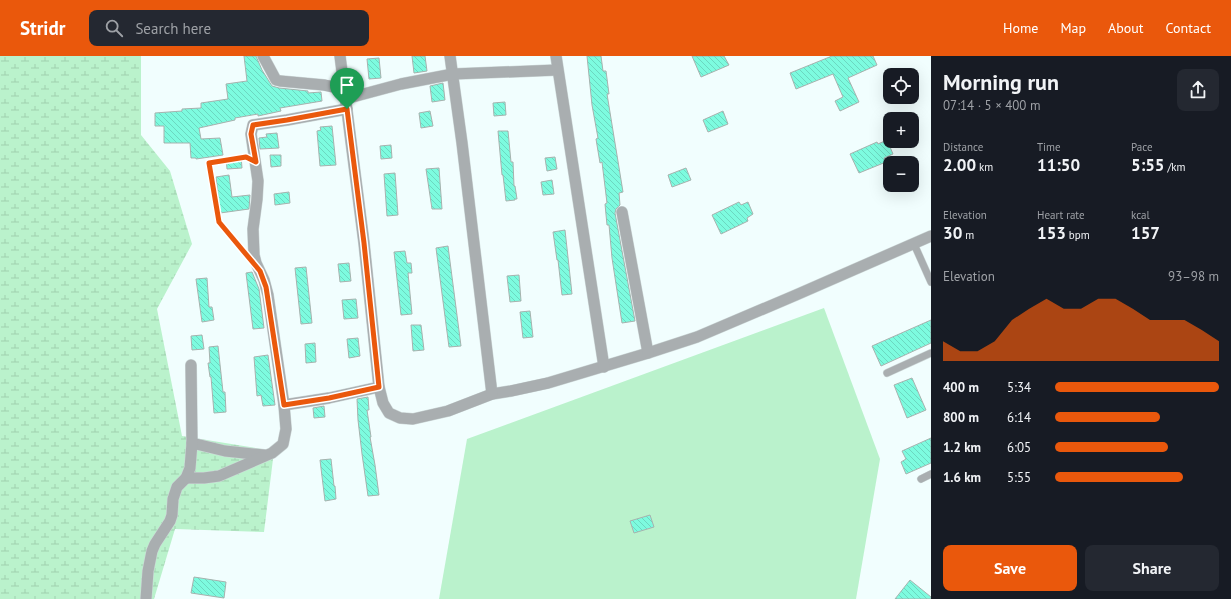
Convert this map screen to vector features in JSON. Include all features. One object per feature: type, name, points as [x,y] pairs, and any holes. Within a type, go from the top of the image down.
[{"type":"street","points":[[263,56],[276,80],[324,85],[345,99]]},
{"type":"street","points":[[340,56],[364,243],[379,387],[383,403],[390,413],[400,418],[413,419],[448,411],[492,394],[534,386],[604,367],[704,334],[931,236]]},
{"type":"street","points":[[450,56],[492,394]]},
{"type":"street","points":[[556,56],[604,367]]},
{"type":"street","points":[[186,478],[219,476],[266,456],[278,449],[283,444],[286,429],[284,405],[266,287],[256,264],[254,255],[253,229],[258,194],[258,181],[251,134],[253,125],[287,120],[345,99],[400,84],[453,74],[557,70]]},
{"type":"street","points":[[622,212],[648,353]]},
{"type":"street","points":[[146,599],[148,571],[154,544],[170,521],[172,516],[173,499],[177,486],[186,478],[190,468],[192,443],[191,365]]},
{"type":"street","points":[[284,405],[329,398],[379,387]]},
{"type":"street","points":[[192,443],[225,451],[266,456]]},
{"type":"lane","points":[[914,244],[931,282]]},
{"type":"lane","points":[[887,373],[931,353]]},
{"type":"lane","points":[[921,479],[931,474]]},
{"type":"path","points":[[244,253],[219,222],[209,163],[246,157],[256,162]]},
{"type":"green space","points":[[0,56],[141,56],[141,135],[170,171],[192,244],[157,309],[182,436],[274,451],[264,532],[175,529],[154,599],[0,599]]},
{"type":"green space","points":[[824,308],[880,459],[856,599],[439,599],[467,439]]},
{"type":"building","points":[[244,56],[256,56],[262,70],[272,86],[308,91],[308,93],[321,92],[322,101],[280,108],[281,111],[258,116],[258,114],[235,118],[235,120],[199,128],[201,139],[220,138],[223,155],[196,159],[191,158],[190,143],[164,143],[164,126],[155,126],[155,113],[201,108],[201,103],[228,99],[226,84],[247,81]]},
{"type":"building","points":[[412,56],[425,56],[427,71],[414,73]]},
{"type":"building","points":[[587,56],[601,56],[603,71],[606,71],[609,94],[607,94],[623,192],[619,193],[620,205],[616,209],[615,213],[635,321],[622,323],[612,258],[609,225],[607,225],[605,204],[607,203],[602,162],[600,163],[596,139],[598,138],[592,105]]},
{"type":"building","points":[[692,56],[724,56],[729,65],[701,77]]},
{"type":"building","points":[[832,56],[873,56],[877,65],[848,78],[859,102],[840,111],[835,101],[843,97],[833,74],[796,89],[790,73]]},
{"type":"building","points":[[379,58],[381,78],[369,79],[367,59]]},
{"type":"building","points":[[443,83],[445,100],[432,102],[430,86]]},
{"type":"building","points":[[505,102],[506,115],[494,116],[493,103]]},
{"type":"building","points":[[430,111],[433,126],[421,128],[419,113]]},
{"type":"building","points":[[723,111],[728,124],[708,132],[703,120]]},
{"type":"building","points":[[332,126],[336,165],[320,166],[317,131],[321,130],[320,127]]},
{"type":"building","points":[[498,131],[508,131],[511,162],[513,162],[514,186],[517,199],[515,200],[506,201]]},
{"type":"building","points":[[277,133],[279,148],[260,149],[259,138],[267,137],[266,134]]},
{"type":"building","points":[[877,142],[878,144],[883,142],[883,148],[890,148],[893,154],[883,156],[883,163],[859,173],[850,154]]},
{"type":"building","points":[[391,145],[392,158],[381,159],[380,146]]},
{"type":"building","points":[[270,155],[281,155],[281,166],[271,167]]},
{"type":"building","points":[[241,156],[242,168],[227,169],[226,157]]},
{"type":"building","points":[[555,157],[557,169],[547,171],[545,158]]},
{"type":"building","points":[[439,168],[442,209],[432,209],[426,169]]},
{"type":"building","points":[[686,168],[691,180],[672,187],[668,175]]},
{"type":"building","points":[[395,173],[398,215],[387,216],[384,174]]},
{"type":"building","points":[[229,175],[232,197],[250,195],[249,209],[220,213],[216,177]]},
{"type":"building","points":[[552,180],[554,194],[543,195],[541,182]]},
{"type":"building","points":[[289,192],[290,203],[275,205],[274,194]]},
{"type":"building","points":[[739,202],[741,205],[748,202],[753,214],[747,218],[748,221],[721,234],[712,215]]},
{"type":"building","points":[[565,230],[572,294],[562,295],[553,232]]},
{"type":"building","points":[[448,246],[461,346],[449,347],[436,248]]},
{"type":"building","points":[[405,251],[407,263],[411,263],[412,273],[408,273],[412,314],[401,315],[394,252]]},
{"type":"building","points":[[349,263],[351,281],[340,282],[338,264]]},
{"type":"building","points":[[306,267],[312,323],[301,324],[295,268]]},
{"type":"building","points":[[252,272],[259,289],[264,328],[253,329],[246,273]]},
{"type":"building","points":[[519,275],[521,301],[510,302],[507,276]]},
{"type":"building","points":[[207,278],[209,307],[212,307],[214,320],[202,322],[196,279]]},
{"type":"building","points":[[356,299],[358,318],[344,319],[342,300]]},
{"type":"building","points":[[530,311],[533,337],[523,338],[520,312]]},
{"type":"building","points":[[931,320],[931,343],[881,366],[872,346]]},
{"type":"building","points":[[411,325],[421,325],[424,350],[413,351]]},
{"type":"building","points":[[202,335],[204,349],[192,350],[191,336]]},
{"type":"building","points":[[358,338],[360,356],[349,358],[347,339]]},
{"type":"building","points":[[315,343],[316,362],[306,363],[305,344]]},
{"type":"building","points":[[218,346],[223,392],[225,392],[226,412],[214,413],[211,377],[208,363],[210,363],[209,347]]},
{"type":"building","points":[[268,355],[275,405],[263,406],[261,395],[257,396],[254,357]]},
{"type":"building","points":[[912,378],[926,410],[907,418],[894,385]]},
{"type":"building","points":[[368,397],[369,410],[367,410],[370,437],[379,495],[368,496],[358,420],[357,399]]},
{"type":"building","points":[[324,406],[325,417],[314,418],[313,408]]},
{"type":"building","points":[[931,438],[931,463],[906,474],[901,462],[906,459],[902,451]]},
{"type":"building","points":[[331,459],[336,499],[325,501],[320,460]]},
{"type":"building","points":[[650,515],[654,527],[634,533],[630,521]]},
{"type":"building","points":[[194,577],[226,582],[224,598],[191,593]]},
{"type":"building","points":[[910,580],[931,597],[931,599],[895,599]]},
{"type":"route","points":[[347,109],[364,243],[379,387],[329,398],[284,405],[268,295],[264,280],[260,271],[219,222],[209,163],[246,157],[256,162],[251,134],[253,125],[347,109]]}]
